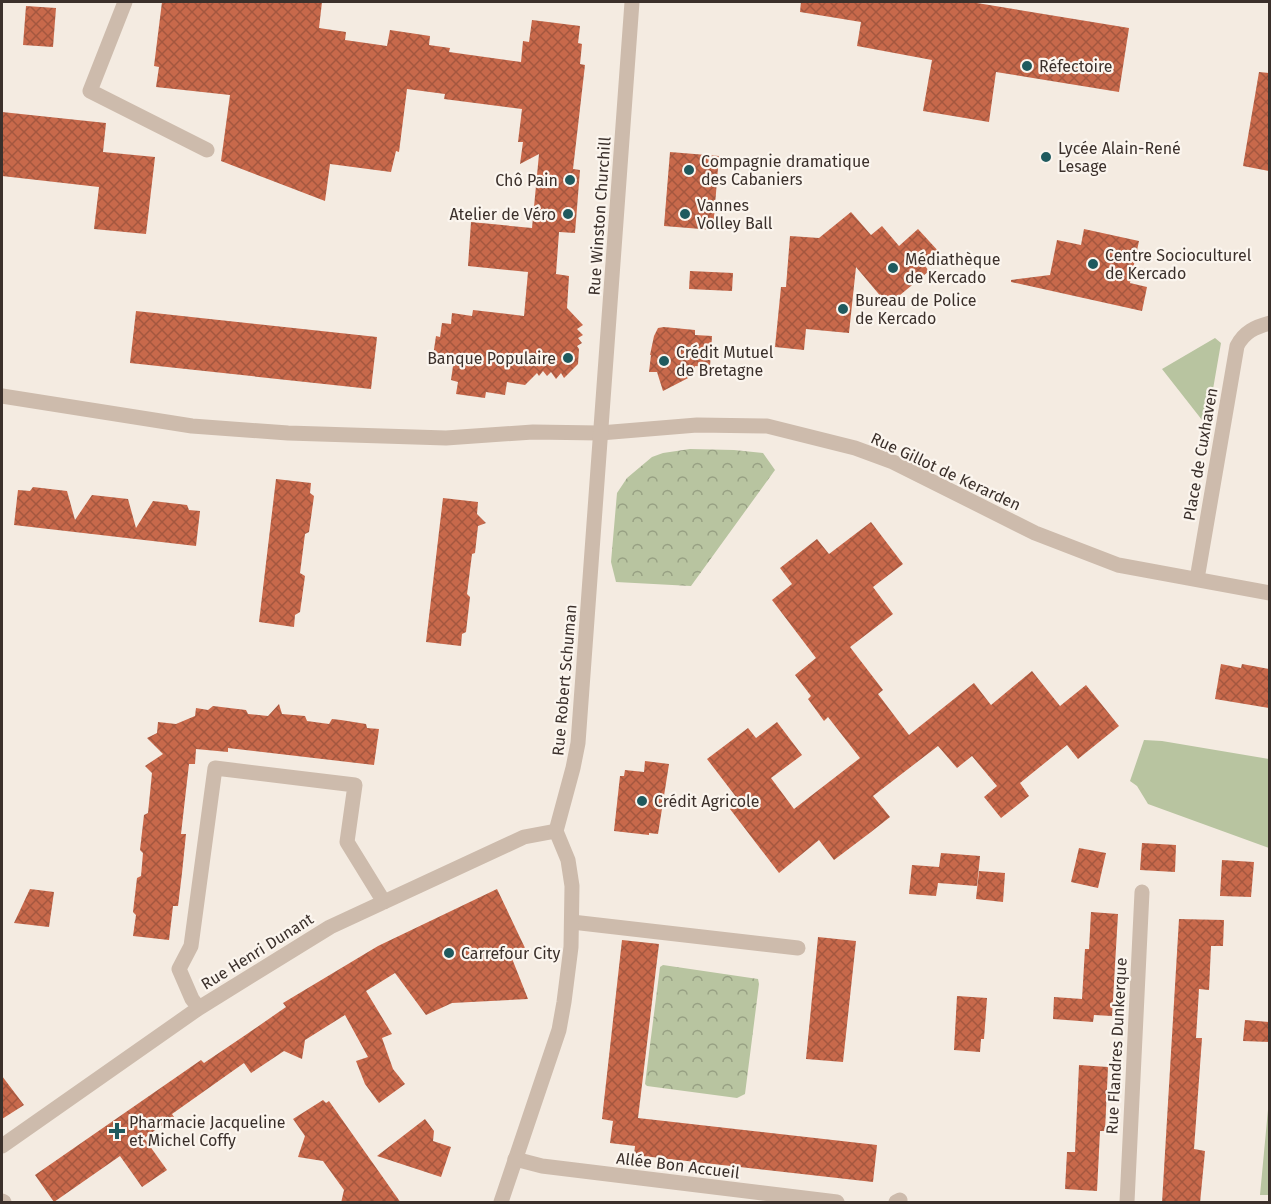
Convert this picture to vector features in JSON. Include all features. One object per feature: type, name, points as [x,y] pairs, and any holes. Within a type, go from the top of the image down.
[{"type":"street","points":[[125,2],[90,91],[207,150]]},
{"type":"street","name":"Rue Winston Churchill","points":[[600,433],[632,2]]},
{"type":"street","name":"Place de Cuxhaven","points":[[1197,579],[1237,346],[1242,336],[1252,329],[1269,323]]},
{"type":"street","name":"Rue Gillot de Kerarden","points":[[2,396],[192,426],[288,433],[446,438],[533,432],[600,433],[673,426],[739,424],[767,426],[855,448],[893,462],[1035,533],[1118,565],[1269,593]]},
{"type":"street","name":"Rue Robert Schuman","points":[[556,831],[578,743],[600,433]]},
{"type":"street","points":[[199,1008],[192,999],[179,969],[191,946],[215,768],[354,785],[347,842],[384,902]]},
{"type":"street","points":[[501,1203],[559,1030],[567,980],[572,922],[572,886],[568,860],[556,831]]},
{"type":"street","name":"Rue Henri Dunant","points":[[2,1146],[199,1008],[330,927],[524,837],[556,831]]},
{"type":"street","name":"Rue Flandres Dunkerque","points":[[1127,1203],[1142,892]]},
{"type":"street","points":[[572,922],[798,948]]},
{"type":"street","name":"Allée Bon Accueil","points":[[515,1159],[542,1166],[837,1203]]},
{"type":"green space","points":[[1215,338],[1221,343],[1206,422],[1202,420],[1162,369]]},
{"type":"green space","points":[[690,449],[763,453],[775,470],[691,586],[616,582],[611,562],[617,493],[627,478],[652,457]]},
{"type":"green space","points":[[1144,740],[1269,759],[1269,848],[1148,804],[1137,786],[1130,781]]},
{"type":"green space","points":[[663,965],[758,979],[745,1094],[737,1098],[645,1084],[660,967]]},
{"type":"green space","points":[[1269,1099],[1269,1195],[1260,1195]]},
{"type":"building","points":[[162,2],[322,2],[319,28],[346,32],[345,40],[387,46],[390,30],[430,36],[429,45],[450,48],[449,52],[521,62],[523,41],[529,42],[532,20],[580,26],[578,43],[582,44],[580,64],[585,65],[573,169],[580,170],[575,233],[559,232],[556,274],[569,276],[567,308],[583,325],[577,329],[583,335],[578,338],[582,343],[577,346],[579,349],[578,364],[564,378],[561,373],[556,379],[551,372],[547,376],[543,371],[539,376],[537,373],[525,385],[507,382],[505,395],[486,392],[485,398],[456,394],[458,382],[451,380],[454,359],[433,356],[436,336],[440,337],[442,323],[451,324],[452,313],[472,316],[473,310],[524,316],[528,272],[468,266],[471,222],[532,228],[539,154],[520,164],[523,142],[518,142],[522,109],[444,99],[445,94],[407,89],[399,152],[396,151],[391,172],[330,164],[325,201],[221,161],[230,95],[156,87],[159,67],[154,66]]},
{"type":"building","name":"Réfectoire","points":[[801,2],[971,2],[1129,28],[1119,92],[996,72],[989,122],[923,111],[932,60],[857,46],[861,22],[800,12]]},
{"type":"building","points":[[26,6],[56,8],[53,47],[23,45]]},
{"type":"building","points":[[1259,72],[1269,73],[1269,171],[1243,166]]},
{"type":"building","points":[[2,112],[106,123],[103,152],[155,157],[146,234],[94,229],[99,187],[2,176]]},
{"type":"building","points":[[670,152],[719,156],[713,230],[664,226]]},
{"type":"building","points":[[851,212],[871,235],[882,226],[899,246],[918,229],[940,253],[925,266],[929,271],[888,305],[856,267],[849,333],[806,329],[804,350],[775,347],[781,287],[786,287],[790,236],[819,238]]},
{"type":"building","name":"Centre Socioculturel de Kercado","points":[[1084,229],[1139,241],[1130,283],[1147,287],[1142,311],[1011,282],[1011,280],[1050,275],[1057,240],[1081,245]]},
{"type":"building","points":[[690,271],[733,273],[732,291],[689,289]]},
{"type":"building","points":[[136,311],[377,337],[371,389],[130,363]]},
{"type":"building","points":[[658,328],[695,330],[695,335],[712,336],[710,367],[695,366],[694,375],[663,391],[657,372],[649,372],[654,336]]},
{"type":"building","points":[[276,479],[311,483],[310,493],[314,496],[309,532],[305,534],[300,573],[305,576],[300,612],[295,615],[294,627],[259,622]]},
{"type":"building","points":[[33,487],[67,491],[75,520],[92,495],[128,499],[136,528],[153,501],[187,505],[189,510],[200,511],[196,546],[14,525],[18,490],[30,491]]},
{"type":"building","points":[[443,498],[478,502],[477,514],[486,523],[478,526],[475,553],[472,554],[467,594],[470,597],[466,632],[462,634],[461,646],[426,642]]},
{"type":"building","points":[[871,522],[903,564],[873,587],[893,614],[850,647],[883,690],[878,694],[909,735],[974,683],[991,705],[1032,671],[1060,706],[1086,685],[1119,726],[1078,759],[1067,745],[1020,783],[1029,796],[1001,818],[984,797],[997,786],[972,756],[957,768],[938,746],[873,796],[890,817],[834,860],[819,840],[779,873],[730,809],[740,802],[707,759],[748,728],[756,738],[777,722],[802,755],[771,778],[794,809],[860,758],[828,717],[824,721],[808,699],[811,696],[795,675],[816,658],[772,600],[792,584],[780,568],[817,539],[829,554]]},
{"type":"building","points":[[1221,664],[1241,668],[1242,664],[1269,669],[1269,708],[1215,699]]},
{"type":"building","points":[[279,704],[282,714],[305,716],[307,721],[329,724],[332,719],[366,724],[367,728],[379,729],[374,765],[228,748],[228,752],[196,749],[195,764],[189,764],[181,834],[186,834],[182,873],[178,906],[173,906],[169,940],[133,936],[137,878],[141,876],[143,853],[140,850],[144,815],[148,813],[152,773],[145,766],[163,754],[147,738],[157,733],[158,722],[176,724],[195,716],[196,708],[208,710],[213,706],[246,710],[248,714],[268,716]]},
{"type":"building","name":"Crédit Agricole","points":[[645,761],[669,764],[658,834],[614,831],[620,776],[624,776],[625,770],[644,772]]},
{"type":"building","points":[[1142,843],[1176,845],[1175,872],[1140,870]]},
{"type":"building","points":[[1079,848],[1106,853],[1098,888],[1071,882]]},
{"type":"building","points":[[941,853],[980,856],[977,886],[938,883],[936,896],[909,894],[912,865],[939,867]]},
{"type":"building","points":[[1222,860],[1254,862],[1251,897],[1220,896]]},
{"type":"building","points":[[979,871],[1005,873],[1003,902],[976,899]]},
{"type":"building","points":[[30,889],[54,892],[49,927],[14,923]]},
{"type":"building","points":[[497,889],[526,950],[511,956],[528,999],[452,1003],[426,1015],[395,973],[366,991],[392,1034],[382,1038],[393,1069],[405,1084],[379,1103],[365,1084],[356,1061],[368,1057],[345,1015],[305,1040],[302,1059],[284,1051],[251,1073],[244,1063],[172,1114],[174,1117],[144,1138],[167,1170],[142,1187],[120,1156],[54,1202],[35,1175],[201,1060],[204,1063],[286,1007],[283,1003],[378,946]]},
{"type":"building","points":[[1091,912],[1118,914],[1112,1016],[1094,1015],[1093,1022],[1053,1019],[1054,997],[1082,999],[1085,949],[1089,949]]},
{"type":"building","points":[[1179,919],[1224,920],[1223,946],[1211,946],[1209,990],[1199,989],[1196,1038],[1202,1038],[1194,1149],[1205,1151],[1200,1203],[1162,1203]]},
{"type":"building","points":[[818,937],[856,941],[843,1062],[806,1059]]},
{"type":"building","points":[[622,940],[659,944],[638,1118],[877,1145],[873,1182],[634,1155],[635,1146],[610,1143],[613,1121],[602,1119]]},
{"type":"building","points":[[957,996],[987,998],[984,1039],[981,1039],[980,1052],[954,1050]]},
{"type":"building","points":[[1245,1020],[1269,1022],[1269,1042],[1243,1041]]},
{"type":"building","points":[[1079,1065],[1108,1067],[1105,1131],[1100,1131],[1097,1191],[1065,1189],[1067,1152],[1075,1152]]},
{"type":"building","points":[[2,1076],[24,1105],[2,1119]]},
{"type":"building","points":[[323,1100],[326,1103],[329,1101],[401,1203],[341,1203],[344,1190],[323,1161],[298,1157],[305,1136],[293,1119]]},
{"type":"building","points":[[425,1119],[434,1131],[433,1141],[451,1147],[441,1177],[377,1156]]},
{"type":"place","name":"Réfectoire","points":[[1027,66]]},
{"type":"place","name":"Lycée Alain-René Lesage","points":[[1046,157]]},
{"type":"place","name":"Compagnie dramatique des Cabaniers","points":[[689,170]]},
{"type":"place","name":"Chô Pain","points":[[570,180]]},
{"type":"place","name":"Atelier de Véro","points":[[568,214]]},
{"type":"place","name":"Vannes Volley Ball","points":[[685,214]]},
{"type":"place","name":"Centre Socioculturel de Kercado","points":[[1093,264]]},
{"type":"place","name":"Médiathèque de Kercado","points":[[893,268]]},
{"type":"place","name":"Bureau de Police de Kercado","points":[[843,309]]},
{"type":"place","name":"Banque Populaire","points":[[568,358]]},
{"type":"place","name":"Crédit Mutuel de Bretagne","points":[[664,361]]},
{"type":"place","name":"Crédit Agricole","points":[[642,801]]},
{"type":"place","name":"Carrefour City","points":[[449,953]]},
{"type":"place","name":"Pharmacie Jacqueline et Michel Coffy","points":[[117,1131]]}]
